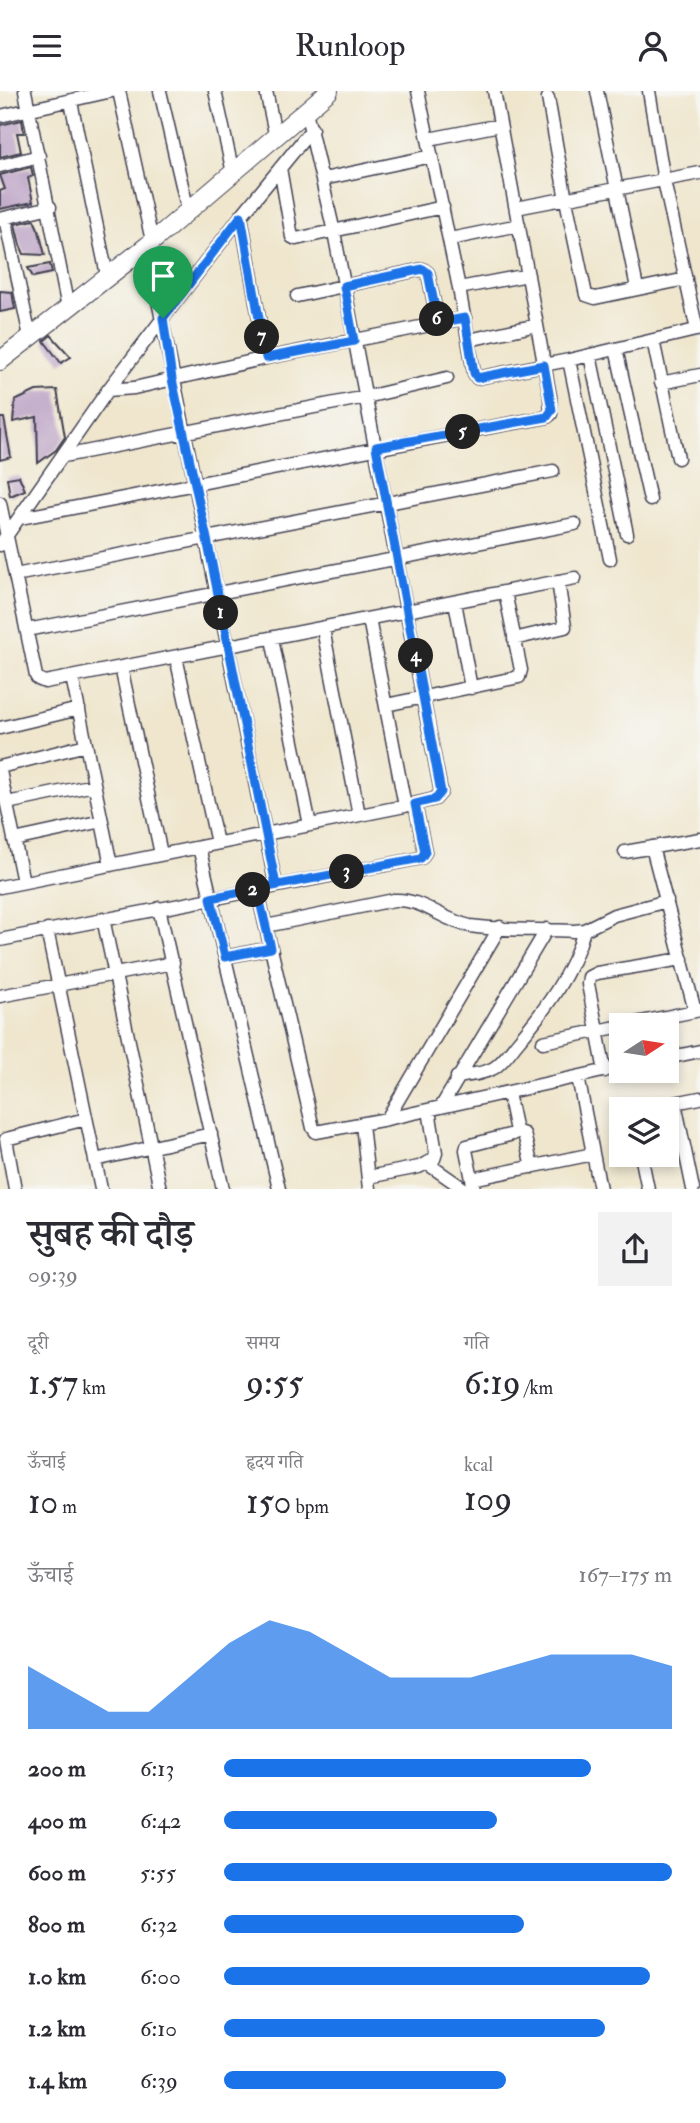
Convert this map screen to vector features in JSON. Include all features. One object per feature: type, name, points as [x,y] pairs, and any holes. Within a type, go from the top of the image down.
[{"type":"street","points":[[25,91],[68,308]]},
{"type":"street","points":[[0,116],[71,101],[88,94],[112,91]]},
{"type":"street","points":[[119,91],[150,244],[172,379],[276,885]]},
{"type":"street","points":[[160,91],[188,211]]},
{"type":"street","points":[[215,91],[233,173]]},
{"type":"street","points":[[267,91],[276,138]]},
{"type":"street","points":[[418,91],[477,378],[569,360],[699,329],[664,181],[649,91]]},
{"type":"street","points":[[20,518],[376,447],[547,417],[552,410],[494,91]]},
{"type":"street","points":[[597,91],[637,288]]},
{"type":"street","points":[[0,361],[150,244],[276,138],[324,93]]},
{"type":"street","points":[[548,98],[586,295],[595,298],[686,279]]},
{"type":"street","points":[[71,101],[107,275]]},
{"type":"street","points":[[0,887],[410,805],[435,799],[441,792],[334,232],[306,111]]},
{"type":"street","points":[[429,139],[500,125]]},
{"type":"street","points":[[4,541],[108,390],[241,216],[312,129]]},
{"type":"street","points":[[0,166],[39,156]]},
{"type":"street","points":[[323,179],[432,156]]},
{"type":"street","points":[[280,167],[292,237],[296,239],[443,207]]},
{"type":"street","points":[[516,208],[700,173]]},
{"type":"street","points":[[30,337],[3,219],[50,207]]},
{"type":"street","points":[[241,216],[266,358]]},
{"type":"street","points":[[450,239],[519,225]]},
{"type":"street","points":[[297,296],[423,269],[427,270],[438,323]]},
{"type":"street","points":[[459,288],[528,275]]},
{"type":"street","points":[[108,390],[134,388],[465,318]]},
{"type":"street","points":[[468,339],[537,325]]},
{"type":"street","points":[[653,341],[678,459]]},
{"type":"street","points":[[616,349],[650,500]]},
{"type":"street","points":[[590,355],[627,534]]},
{"type":"street","points":[[569,360],[610,559]]},
{"type":"street","points":[[661,383],[700,375]]},
{"type":"street","points":[[64,456],[366,397],[447,378]]},
{"type":"street","points":[[15,575],[553,471]]},
{"type":"street","points":[[0,503],[4,541],[15,575],[38,679],[45,682],[575,578]]},
{"type":"street","points":[[27,630],[575,524]]},
{"type":"street","points":[[514,639],[565,627],[558,581]]},
{"type":"street","points":[[386,705],[519,677],[521,670],[505,592]]},
{"type":"street","points":[[455,602],[471,688]]},
{"type":"street","points":[[0,940],[421,858],[425,852],[410,805],[369,619]]},
{"type":"street","points":[[323,629],[359,815]]},
{"type":"street","points":[[272,639],[310,825]]},
{"type":"street","points":[[176,657],[217,843]]},
{"type":"street","points":[[121,667],[161,854]]},
{"type":"street","points":[[72,677],[111,865]]},
{"type":"street","points":[[0,728],[79,709]]},
{"type":"street","points":[[23,882],[0,769],[86,745]]},
{"type":"street","points":[[7,803],[94,785]]},
{"type":"street","points":[[14,840],[102,821]]},
{"type":"street","points":[[625,852],[700,839]]},
{"type":"street","points":[[199,847],[279,1188]]},
{"type":"street","points":[[543,1042],[698,1010],[652,848]]},
{"type":"street","points":[[257,889],[313,1128],[320,1132],[609,1070]]},
{"type":"street","points":[[266,926],[407,899],[470,926],[584,930],[614,915],[667,901]]},
{"type":"street","points":[[159,908],[223,1188]]},
{"type":"street","points":[[103,918],[160,1188]]},
{"type":"street","points":[[387,1119],[500,927]]},
{"type":"street","points":[[362,1124],[368,1182],[428,1164],[434,1159],[435,1108],[457,1077],[547,929]]},
{"type":"street","points":[[47,930],[101,1188]]},
{"type":"street","points":[[457,1077],[485,1072],[500,1063],[533,1024],[561,983],[576,956],[584,930]]},
{"type":"street","points":[[225,957],[271,948]]},
{"type":"street","points":[[605,1071],[588,984],[591,975],[682,959]]},
{"type":"street","points":[[0,996],[173,963]]},
{"type":"street","points":[[679,1055],[700,1051]]},
{"type":"street","points":[[578,1077],[600,1188]]},
{"type":"street","points":[[508,1093],[516,1131]]},
{"type":"street","points":[[679,1102],[700,1098]]},
{"type":"street","points":[[16,1188],[6,1139],[86,1119]]},
{"type":"street","points":[[679,1122],[693,1188]]},
{"type":"street","points":[[516,1131],[524,1135],[528,1142],[533,1167]]},
{"type":"street","points":[[470,1185],[467,1146],[516,1131]]},
{"type":"street","points":[[95,1160],[211,1134]]},
{"type":"street","points":[[428,1164],[470,1185],[593,1154]]},
{"type":"street","points":[[644,1167],[648,1188]]},
{"type":"building","points":[[22,120],[24,133],[17,133],[21,152],[0,157],[0,125]]},
{"type":"building","points":[[31,167],[33,176],[28,178],[33,202],[0,209],[0,191],[5,189],[0,175]]},
{"type":"building","points":[[34,220],[45,255],[24,254],[20,245],[15,224]]},
{"type":"building","points":[[50,264],[52,273],[33,277],[28,268]]},
{"type":"building","points":[[0,291],[12,292],[15,309],[0,312]]},
{"type":"building","points":[[51,335],[71,357],[61,363],[44,341]]},
{"type":"building","points":[[57,390],[65,437],[56,450],[38,463],[37,417],[13,422],[15,401],[36,391]]},
{"type":"building","points":[[0,418],[4,418],[11,457],[0,460]]},
{"type":"building","points":[[19,476],[25,490],[10,496],[7,478]]},
{"type":"route","points":[[241,216],[266,358],[354,341],[344,286],[423,269],[428,273],[438,323],[465,318],[477,378],[544,365],[552,410],[547,417],[376,447],[441,792],[435,799],[415,804],[424,856],[257,889],[271,948],[225,957],[211,898],[276,885],[172,379],[163,318],[241,216]]}]
